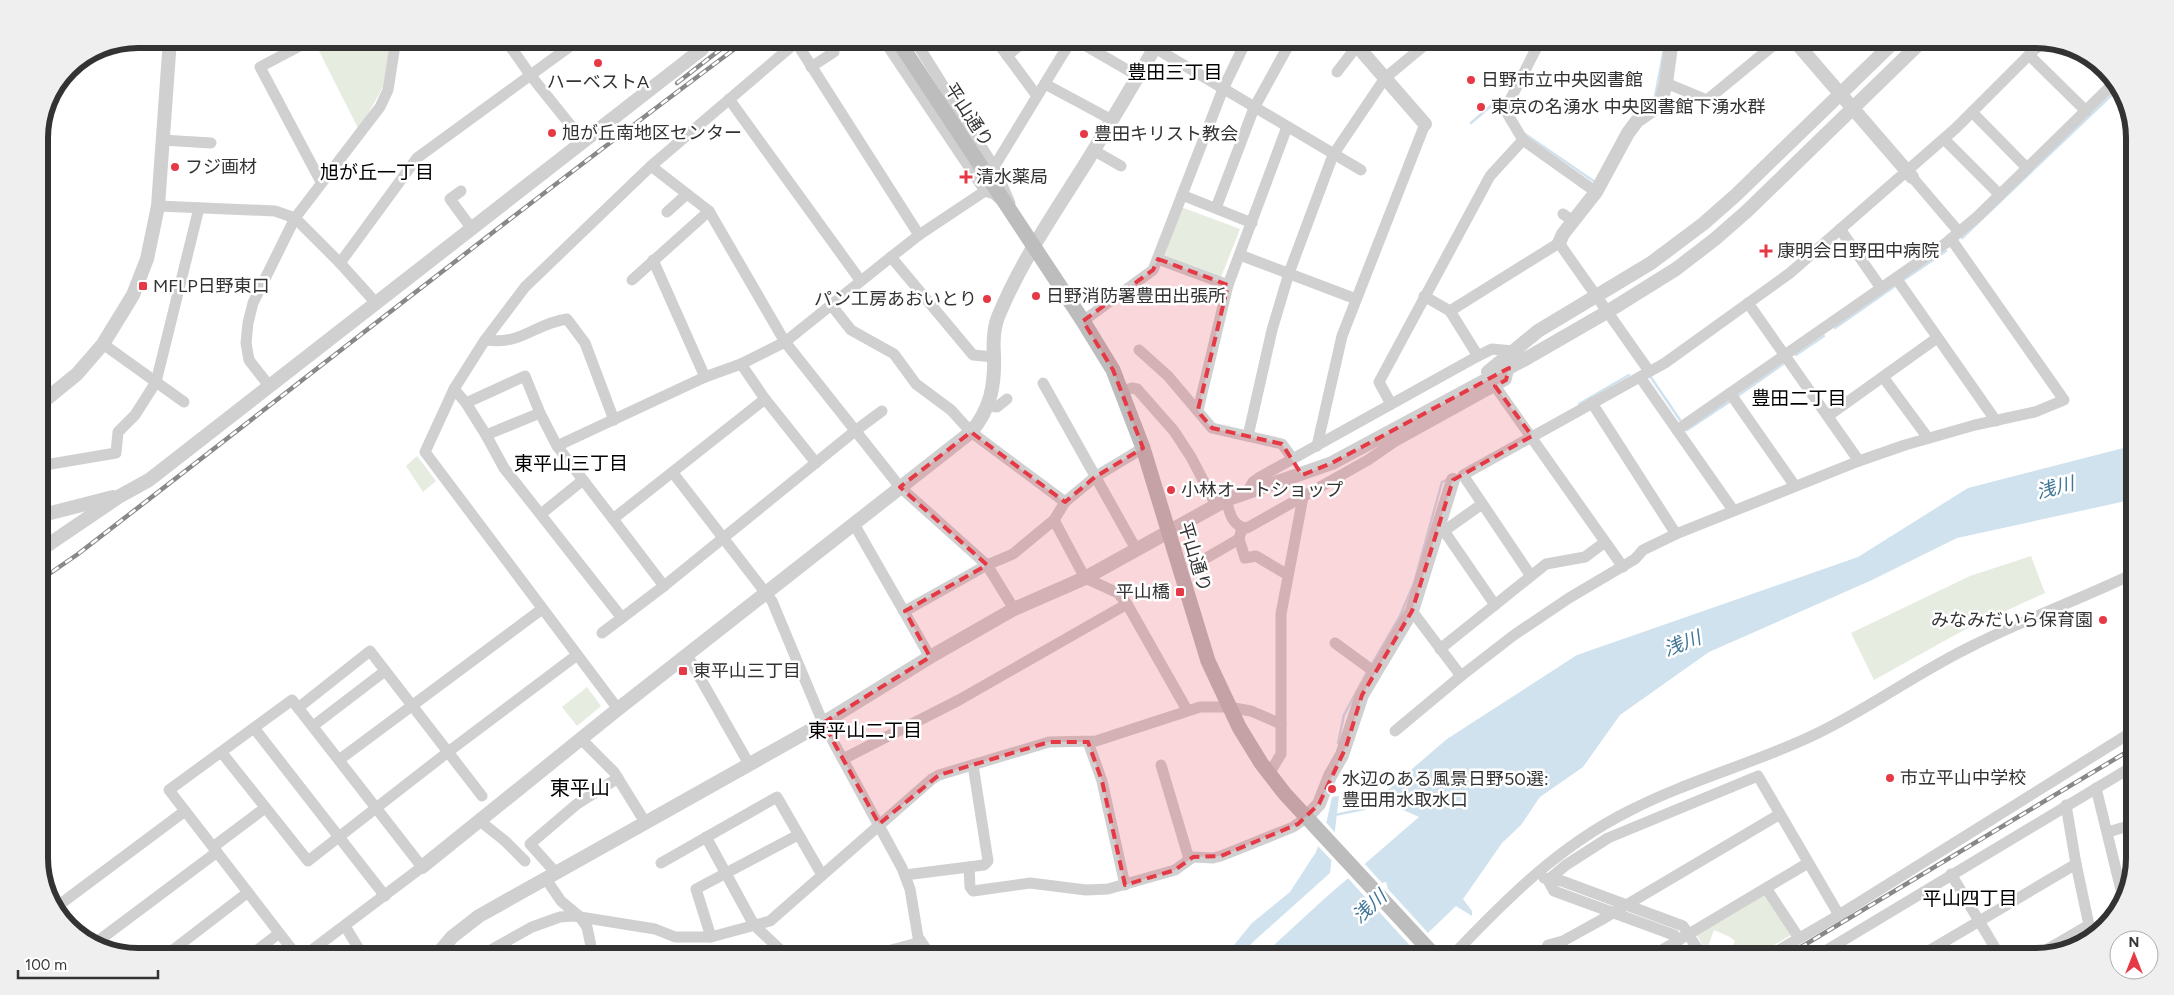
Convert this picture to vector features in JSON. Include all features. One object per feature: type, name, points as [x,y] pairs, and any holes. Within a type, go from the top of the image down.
[{"type":"main road","name":"平山通り","points":[[903,48],[1113,370],[1144,448],[1167,531],[1208,661],[1228,707],[1251,748],[1269,774],[1310,823],[1427,948]]},
{"type":"street","points":[[48,398],[77,374],[103,344],[133,295],[147,259],[158,206],[169,48]]},
{"type":"street","points":[[296,48],[260,67],[321,182]]},
{"type":"street","points":[[270,387],[250,360],[246,343],[253,303],[295,218],[380,107],[388,90],[395,48]]},
{"type":"street","points":[[511,48],[531,76],[584,142]]},
{"type":"street","points":[[340,263],[417,158],[568,48]]},
{"type":"street","points":[[48,545],[120,496],[149,480],[270,387],[584,142],[693,48]]},
{"type":"street","points":[[618,709],[425,452],[454,389],[485,340],[525,287],[651,166],[790,48]]},
{"type":"street","points":[[802,48],[811,67],[918,235]]},
{"type":"street","points":[[889,48],[984,191],[994,194],[1005,203]]},
{"type":"street","points":[[920,48],[994,167],[1004,187],[1015,218]]},
{"type":"street","points":[[1001,48],[1037,96]]},
{"type":"street","points":[[1007,56],[1016,48]]},
{"type":"street","points":[[1089,48],[1138,76]]},
{"type":"street","points":[[315,948],[422,867],[618,709],[971,432],[979,423],[988,406],[995,379],[993,339],[998,318],[1033,246],[1094,150],[1154,48]]},
{"type":"street","points":[[1164,48],[1223,89],[1361,170]]},
{"type":"street","points":[[1082,321],[1154,270],[1223,89],[1243,48]]},
{"type":"street","points":[[1216,208],[1254,108],[1287,48]]},
{"type":"street","points":[[1336,72],[1350,48]]},
{"type":"street","points":[[1317,446],[1338,350],[1356,298],[1425,124],[1359,48]]},
{"type":"street","points":[[1248,436],[1272,330],[1289,273],[1333,155],[1385,78],[1421,48]]},
{"type":"street","points":[[1536,48],[1504,108],[1522,140],[1596,192]]},
{"type":"street","points":[[1450,311],[1559,243],[1568,218],[1596,192],[1628,133],[1637,121],[1660,105],[1666,83],[1671,48]]},
{"type":"street","points":[[1666,83],[1707,100],[1770,48]]},
{"type":"street","points":[[1395,731],[1460,676],[1542,616],[1623,567],[1644,550],[1676,534],[1859,461],[1928,438],[2035,412],[2064,400],[1955,236],[1909,174],[1801,48]]},
{"type":"street","points":[[1463,392],[1538,331],[1665,253],[1703,224],[1888,48]]},
{"type":"street","points":[[443,948],[464,926],[823,723],[930,657],[1014,609],[1085,578],[1221,502],[1332,463],[1509,368],[1607,312],[1670,272],[1715,240],[1915,48]]},
{"type":"street","points":[[969,867],[970,887],[974,891],[1030,883],[1097,891],[1175,870],[1193,857],[1213,858],[1221,856],[1293,827],[1310,823],[1330,776],[1346,747],[1358,705],[1371,670],[1412,611],[1458,478],[1530,433],[1592,403],[1665,363],[1790,273],[1840,229],[1909,174],[2036,48]]},
{"type":"street","points":[[994,167],[1065,50]]},
{"type":"street","points":[[811,67],[834,52]]},
{"type":"street","points":[[2029,55],[2086,111]]},
{"type":"street","points":[[1044,84],[1112,120]]},
{"type":"street","points":[[1677,430],[1955,236],[2000,195],[2111,86]]},
{"type":"street","points":[[925,101],[944,88]]},
{"type":"street","points":[[729,99],[860,280]]},
{"type":"street","points":[[1972,112],[2027,168]]},
{"type":"street","points":[[1198,410],[1228,285],[1287,127]]},
{"type":"street","points":[[1944,138],[2000,195]]},
{"type":"street","points":[[162,140],[211,143]]},
{"type":"street","points":[[1391,404],[1378,382],[1490,176],[1522,140]]},
{"type":"street","points":[[1094,150],[1122,166]]},
{"type":"street","points":[[651,166],[709,210],[786,342],[900,487],[987,565],[1014,609]]},
{"type":"street","points":[[461,191],[450,199],[472,229]]},
{"type":"street","points":[[557,446],[705,377],[741,364],[786,342],[832,306],[860,280],[918,235],[984,191]]},
{"type":"street","points":[[667,212],[687,194]]},
{"type":"street","points":[[1182,195],[1252,223]]},
{"type":"street","points":[[158,206],[275,211],[295,218],[340,263],[376,303]]},
{"type":"street","points":[[48,465],[116,457],[118,432],[134,414],[156,382],[199,208]]},
{"type":"street","points":[[632,280],[709,210]]},
{"type":"street","points":[[1840,229],[1881,288]]},
{"type":"street","points":[[1559,243],[1597,296],[1677,430],[1733,510]]},
{"type":"street","points":[[1240,255],[1356,298]]},
{"type":"street","points":[[891,257],[974,355],[994,357]]},
{"type":"street","points":[[1158,259],[1228,285]]},
{"type":"street","points":[[653,260],[705,377]]},
{"type":"street","points":[[1896,278],[1996,421]]},
{"type":"street","points":[[1424,296],[1450,311],[1478,356]]},
{"type":"street","points":[[1748,303],[1859,461]]},
{"type":"street","points":[[832,306],[851,330],[894,354],[916,384],[951,410],[971,432],[1064,502]]},
{"type":"street","points":[[485,340],[502,342],[522,337],[550,322],[567,319],[585,343],[614,420]]},
{"type":"street","points":[[1828,416],[1937,338]]},
{"type":"street","points":[[103,344],[184,402]]},
{"type":"street","points":[[1247,492],[1253,482],[1478,356],[1492,349],[1513,351]]},
{"type":"street","points":[[1139,350],[1168,376],[1212,428],[1282,444],[1293,459]]},
{"type":"street","points":[[741,364],[765,399],[816,463]]},
{"type":"street","points":[[1208,557],[1248,528],[1368,460],[1394,442],[1506,380],[1509,368]]},
{"type":"street","points":[[466,403],[525,376],[540,413],[557,446],[664,586]]},
{"type":"street","points":[[1883,377],[1928,438]]},
{"type":"street","points":[[1043,383],[1136,550]]},
{"type":"street","points":[[1495,386],[1623,567]]},
{"type":"street","points":[[1122,391],[1132,388],[1137,389],[1174,431],[1234,522],[1240,533],[1245,558],[1256,556],[1288,574]]},
{"type":"street","points":[[454,389],[466,403],[504,468],[622,618]]},
{"type":"street","points":[[1730,393],[1795,486]]},
{"type":"street","points":[[613,519],[765,399]]},
{"type":"street","points":[[988,406],[997,407],[1007,399]]},
{"type":"street","points":[[1592,403],[1676,534]]},
{"type":"street","points":[[602,633],[664,586],[723,536],[882,411]]},
{"type":"street","points":[[486,435],[540,413]]},
{"type":"street","points":[[905,611],[987,565],[1013,554],[1054,520],[1064,502],[1095,476],[1144,448]]},
{"type":"street","points":[[673,473],[767,592],[823,723],[905,875],[917,933],[925,948]]},
{"type":"street","points":[[1458,478],[1482,504],[1531,576]]},
{"type":"street","points":[[541,514],[583,480]]},
{"type":"street","points":[[48,514],[120,496]]},
{"type":"street","points":[[1269,774],[1281,754],[1280,628],[1282,602],[1303,497]]},
{"type":"street","points":[[1442,528],[1482,504]]},
{"type":"street","points":[[1054,520],[1085,578],[1118,593],[1127,604],[1187,710]]},
{"type":"street","points":[[854,524],[930,657]]},
{"type":"street","points":[[1442,528],[1495,605]]},
{"type":"street","points":[[1440,649],[1546,564],[1585,557],[1605,542]]},
{"type":"street","points":[[1460,948],[1493,913],[1535,874],[1588,834],[1631,809],[1698,780],[1815,735],[1971,646],[2126,577]]},
{"type":"street","points":[[843,759],[959,700],[1127,604]]},
{"type":"street","points":[[339,760],[542,609]]},
{"type":"street","points":[[1412,611],[1460,676]]},
{"type":"street","points":[[1335,643],[1371,670]]},
{"type":"street","points":[[298,708],[370,652],[482,796]]},
{"type":"street","points":[[222,753],[308,862],[448,752],[577,655]]},
{"type":"street","points":[[687,655],[749,764]]},
{"type":"street","points":[[313,726],[385,671]]},
{"type":"street","points":[[290,948],[169,790],[292,700],[422,867]]},
{"type":"street","points":[[494,948],[532,927],[560,917],[580,917],[655,929],[676,938],[711,937],[754,926],[770,921],[879,824],[939,775],[1049,742],[1096,741],[1200,707],[1228,707],[1251,711],[1281,724]]},
{"type":"street","points":[[254,728],[385,896]]},
{"type":"street","points":[[1782,948],[1839,915],[2126,736]]},
{"type":"street","points":[[581,739],[618,778],[645,822]]},
{"type":"street","points":[[1088,742],[1102,781],[1125,885]]},
{"type":"street","points":[[905,875],[984,865],[988,860],[973,765]]},
{"type":"street","points":[[1161,765],[1189,859]]},
{"type":"street","points":[[1830,948],[2126,770]]},
{"type":"street","points":[[1548,880],[1566,865],[1608,838],[1758,776],[1839,915]]},
{"type":"street","points":[[592,948],[587,927],[580,917],[561,901],[551,876],[530,844],[577,804],[618,778]]},
{"type":"street","points":[[2096,788],[2121,889]]},
{"type":"street","points":[[661,863],[777,797],[822,875]]},
{"type":"street","points":[[2066,805],[2090,930]]},
{"type":"street","points":[[100,939],[215,850],[265,808]]},
{"type":"street","points":[[61,904],[185,811]]},
{"type":"street","points":[[1546,948],[1563,941],[1780,814]]},
{"type":"street","points":[[480,821],[505,841],[525,861]]},
{"type":"street","points":[[2108,832],[2126,827]]},
{"type":"street","points":[[711,937],[696,889],[798,835]]},
{"type":"street","points":[[706,837],[754,926],[777,948]]},
{"type":"street","points":[[1666,948],[1808,863]]},
{"type":"street","points":[[1934,948],[2076,864]]},
{"type":"street","points":[[1535,874],[1548,880],[1562,881],[1683,926],[1684,938]]},
{"type":"street","points":[[1951,874],[1995,948]]},
{"type":"street","points":[[1548,880],[1554,891],[1684,938],[1694,948]]},
{"type":"street","points":[[1766,888],[1799,938]]},
{"type":"street","points":[[175,948],[247,893]]},
{"type":"street","points":[[2054,946],[2089,925]]},
{"type":"street","points":[[345,926],[358,948]]},
{"type":"street","points":[[260,948],[278,934]]},
{"type":"street","points":[[899,948],[921,942]]},
{"type":"highlighted area","points":[[1158,259],[1228,285],[1198,410],[1201,415],[1212,428],[1282,444],[1302,475],[1332,463],[1509,368],[1506,380],[1495,386],[1532,436],[1453,480],[1412,611],[1362,695],[1346,747],[1319,804],[1298,824],[1221,856],[1193,857],[1175,870],[1125,885],[1102,781],[1088,742],[1049,742],[939,775],[879,824],[823,723],[930,657],[905,611],[987,565],[900,487],[971,432],[1065,502],[1095,477],[1143,448],[1113,370],[1083,321],[1153,270]]},
{"type":"shaded area","points":[[318,48],[390,48],[383,87],[359,130]]},
{"type":"shaded area","points":[[1181,207],[1240,229],[1221,277],[1164,259]]},
{"type":"shaded area","points":[[417,456],[436,481],[423,492],[406,466]]},
{"type":"shaded area","points":[[2031,556],[2045,593],[1964,630],[1874,680],[1851,633],[1970,576]]},
{"type":"shaded area","points":[[587,687],[601,706],[577,726],[562,707]]},
{"type":"shaded area","points":[[1764,894],[1791,935],[1769,948],[1732,948],[1735,941],[1714,930],[1707,948],[1704,948],[1697,935]]},
{"type":"water","name":"浅川","points":[[2126,447],[2126,501],[1957,538],[1872,580],[1709,652],[1620,715],[1583,767],[1540,797],[1521,825],[1502,843],[1463,899],[1472,911],[1472,916],[1456,906],[1412,948],[1271,948],[1419,817],[1383,801],[1384,793],[1447,739],[1577,655],[1858,557],[1968,488]]},
{"type":"water","points":[[1339,796],[1330,873],[1247,948],[1232,948],[1252,923],[1290,892],[1316,852],[1327,820],[1332,797]]},
{"type":"pier","points":[[1324,820],[1337,835],[1334,863],[1316,844]]},
{"type":"pier","points":[[1363,862],[1382,883],[1386,882],[1388,889],[1430,935],[1416,948],[1412,948],[1372,904],[1366,903],[1365,897],[1346,876]]},
{"type":"waterway","points":[[1643,109],[1655,97],[1664,48]]},
{"type":"waterway","points":[[1962,238],[2114,93]]},
{"type":"waterway","points":[[1471,123],[1500,98],[1503,102]]},
{"type":"waterway","points":[[1525,134],[1595,182]]},
{"type":"waterway","points":[[1905,279],[1946,251]]},
{"type":"waterway","points":[[1835,328],[1895,286]]},
{"type":"waterway","points":[[1796,355],[1824,336]]},
{"type":"waterway","points":[[1739,395],[1783,364]]},
{"type":"waterway","points":[[1579,404],[1629,375]]},
{"type":"waterway","points":[[1650,376],[1680,420]]},
{"type":"waterway","points":[[1687,430],[1729,402]]},
{"type":"waterway","points":[[1371,666],[1400,616],[1414,583],[1442,482],[1448,479]]},
{"type":"waterway","points":[[1338,743],[1344,715],[1368,670]]},
{"type":"waterway","points":[[1335,815],[1364,809],[1386,798]]},
{"type":"railway","points":[[677,83],[722,48]]},
{"type":"railway","points":[[48,575],[78,554],[495,230],[736,48]]},
{"type":"railway","points":[[1799,948],[2126,752]]},
{"type":"place","name":"ハーベストA","points":[[598,63]]},
{"type":"place","name":"日野市立中央図書館","points":[[1471,80]]},
{"type":"place","name":"東京の名湧水 中央図書館下湧水群","points":[[1481,107]]},
{"type":"place","name":"旭が丘南地区センター","points":[[552,133]]},
{"type":"place","name":"豊田キリスト教会","points":[[1084,134]]},
{"type":"place","name":"フジ画材","points":[[175,167]]},
{"type":"place","name":"清水薬局","points":[[966,177]]},
{"type":"place","name":"康明会日野田中病院","points":[[1766,251]]},
{"type":"place","name":"MFLP日野東口","points":[[143,286]]},
{"type":"place","name":"日野消防署豊田出張所","points":[[1036,296]]},
{"type":"place","name":"パン工房あおいとり","points":[[987,299]]},
{"type":"place","name":"小林オートショップ","points":[[1171,490]]},
{"type":"place","name":"平山橋","points":[[1180,592]]},
{"type":"place","name":"みなみだいら保育園","points":[[2103,620]]},
{"type":"place","name":"東平山三丁目","points":[[683,671]]},
{"type":"place","name":"市立平山中学校","points":[[1890,778]]},
{"type":"place","name":"水辺のある風景日野50選: 豊田用水取水口","points":[[1332,789]]},
{"type":"district","name":"豊田三丁目","points":[[1175,72]]},
{"type":"district","name":"旭が丘一丁目","points":[[377,172]]},
{"type":"district","name":"豊田二丁目","points":[[1799,398]]},
{"type":"district","name":"東平山三丁目","points":[[571,463]]},
{"type":"district","name":"東平山二丁目","points":[[865,730]]},
{"type":"district","name":"東平山","points":[[580,788]]},
{"type":"district","name":"平山四丁目","points":[[1970,898]]}]
